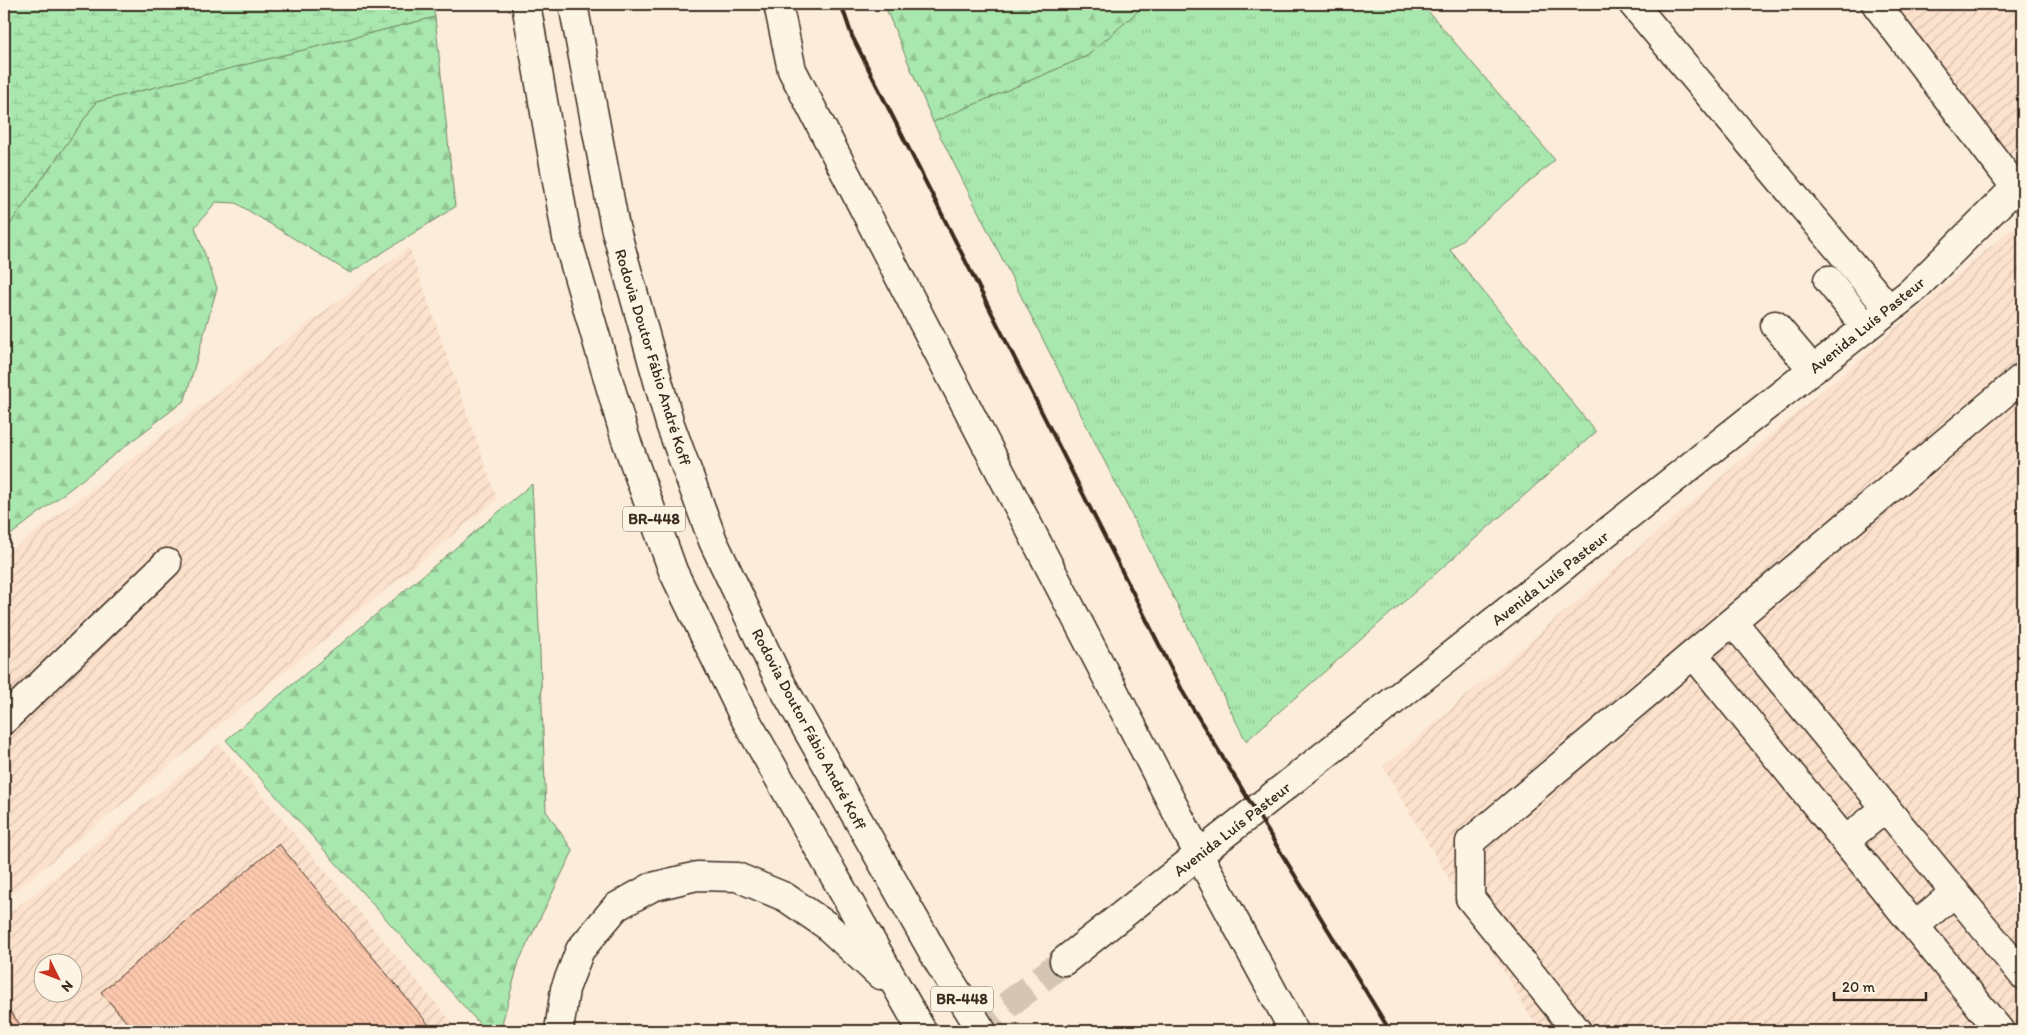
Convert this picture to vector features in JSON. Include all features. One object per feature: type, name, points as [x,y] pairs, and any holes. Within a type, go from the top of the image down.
[{"type":"main road","name":"BR-448","points":[[526,4],[567,238],[625,437],[673,570],[741,711],[898,992],[922,1031]]},
{"type":"main road","name":"Rodovia Doutor Fábio André Koff","points":[[573,4],[615,228],[670,424],[713,541],[779,680],[936,957],[982,1031]]},
{"type":"main road","points":[[778,4],[792,70],[1199,855],[1294,1031]]},
{"type":"main road","points":[[1633,4],[1705,108],[1889,309]]},
{"type":"main road","points":[[1876,4],[2021,188]]},
{"type":"main road","name":"Avenida Luís Pasteur","points":[[1064,961],[1911,292],[2021,188]]},
{"type":"main road","points":[[1828,280],[1866,327]]},
{"type":"main road","points":[[1775,324],[1812,370]]},
{"type":"main road","points":[[1576,1031],[1470,898],[1470,842],[2023,377]]},
{"type":"main road","points":[[4,720],[167,564]]},
{"type":"main road","points":[[1733,622],[2023,975]]},
{"type":"main road","points":[[1694,655],[1916,925],[2000,1031]]},
{"type":"main road","points":[[1846,840],[1886,808]]},
{"type":"main road","points":[[559,1031],[565,989],[580,950],[616,907],[652,887],[697,876],[737,877],[786,897],[826,925],[898,992]]},
{"type":"main road","points":[[1916,925],[1955,892]]},
{"type":"shaded area","points":[[1890,4],[2023,4],[2023,139],[2010,155]]},
{"type":"shaded area","points":[[2023,219],[2023,1031],[1539,1031],[1383,767]]},
{"type":"shaded area","points":[[409,247],[497,499],[4,900],[4,556]]},
{"type":"shaded area","points":[[219,744],[459,1031],[4,1031],[4,918]]},
{"type":"green space","points":[[4,4],[432,4],[435,17],[96,102],[4,233]]},
{"type":"green space","points":[[884,4],[1146,4],[1087,56],[933,122]]},
{"type":"green space","points":[[1146,4],[1422,4],[1555,160],[1450,250],[1596,432],[1246,741],[933,122],[1087,56]]},
{"type":"green space","points":[[435,17],[455,207],[350,273],[236,203],[216,202],[195,227],[217,288],[185,400],[4,540],[4,233],[96,102]]},
{"type":"green space","points":[[532,484],[546,811],[573,851],[519,961],[500,1031],[486,1031],[226,740]]},
{"type":"building","points":[[279,844],[434,1031],[134,1031],[101,992]]},
{"type":"building","points":[[4,1005],[26,1031],[4,1031]]},
{"type":"tunnel","points":[[974,1031],[1064,961]]},
{"type":"railway","points":[[841,4],[852,36],[1184,694],[1390,1031]]}]
